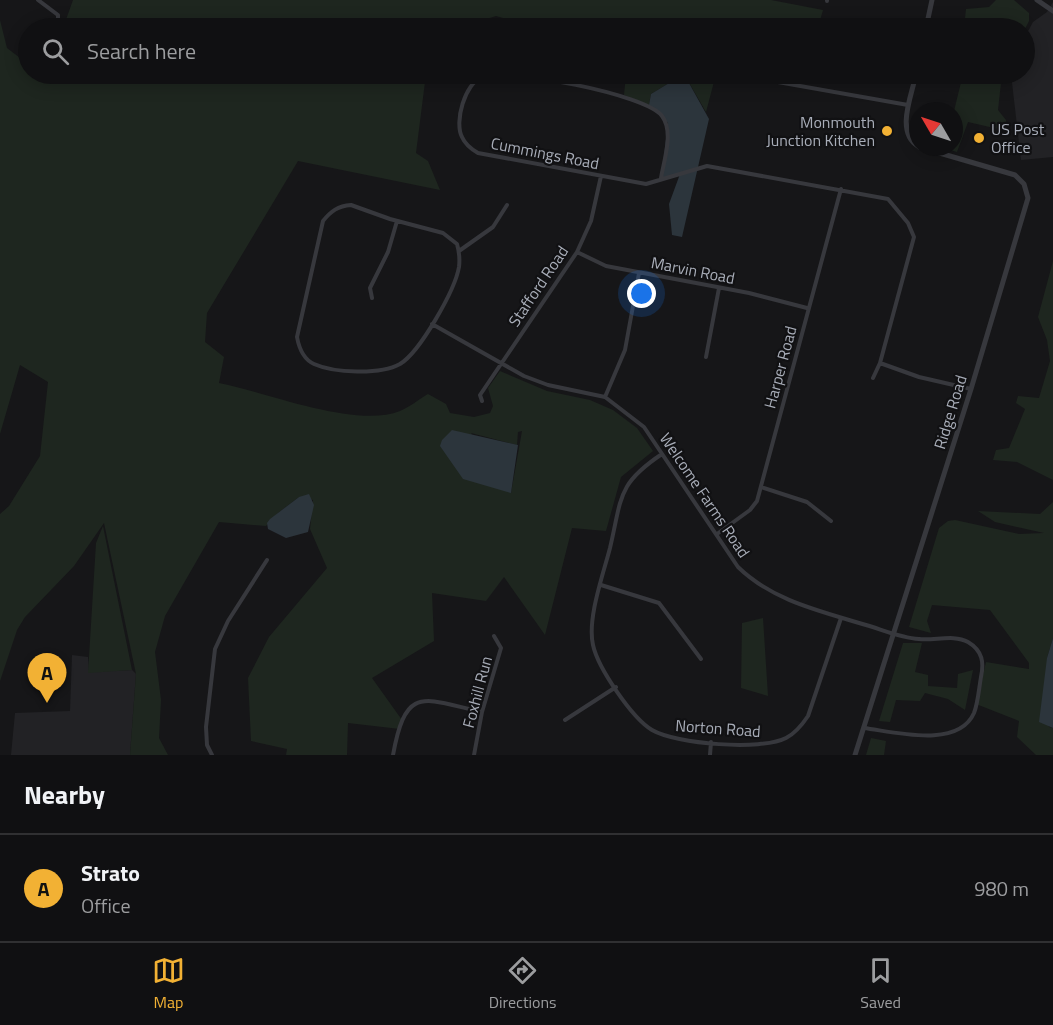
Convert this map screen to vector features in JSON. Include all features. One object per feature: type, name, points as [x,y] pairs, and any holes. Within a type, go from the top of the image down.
[{"type":"street","points":[[38,0],[58,15],[58,18]]},
{"type":"street","points":[[928,18],[932,0]]},
{"type":"street","points":[[1037,0],[1051,10]]},
{"type":"street","name":"Cummings Road","points":[[471,84],[466,92],[459,129],[470,147],[478,153],[646,184],[707,166],[888,199],[896,206],[914,237],[880,363],[873,378]]},
{"type":"street","name":"Cummings Road","points":[[562,84],[612,93],[654,108],[662,116],[668,134],[662,178]]},
{"type":"street","points":[[787,84],[909,106]]},
{"type":"street","name":"Ridge Road","points":[[910,102],[914,84]]},
{"type":"street","name":"Ridge Road","points":[[909,106],[906,131],[909,138]]},
{"type":"street","name":"Ridge Road","points":[[855,755],[895,634],[1027,202],[1027,191],[1022,181],[1013,174],[950,156]]},
{"type":"street","name":"Stafford Road","points":[[482,401],[480,395],[501,361],[577,252],[591,221],[600,176]]},
{"type":"street","name":"Harper Road","points":[[717,534],[750,510],[757,501],[807,308],[841,189]]},
{"type":"street","points":[[351,205],[397,221],[443,233],[457,244],[459,266],[454,283],[432,324],[410,357],[387,370],[375,372],[314,364],[304,356],[297,337],[323,221],[331,211],[341,206],[351,205]]},
{"type":"street","points":[[459,251],[493,227],[507,206]]},
{"type":"street","points":[[372,298],[370,288],[388,252],[397,221]]},
{"type":"street","name":"Marvin Road","points":[[577,252],[606,266],[749,293],[807,308]]},
{"type":"street","points":[[605,397],[625,350],[639,273]]},
{"type":"street","points":[[706,357],[719,288]]},
{"type":"street","name":"Welcome Farms Road","points":[[432,324],[524,376],[548,385],[605,397],[644,427],[738,567],[754,582],[791,602],[841,618],[918,639],[959,639],[976,648],[984,664],[974,714],[961,729],[949,735],[864,728]]},
{"type":"street","points":[[880,363],[919,377],[971,388]]},
{"type":"street","name":"Norton Road","points":[[662,454],[638,470],[623,490],[592,623],[592,641],[597,658],[639,719],[654,731],[672,738],[758,745],[785,738],[798,729],[808,716],[841,618]]},
{"type":"street","points":[[761,487],[807,502],[831,521]]},
{"type":"street","points":[[212,755],[207,744],[206,727],[215,649],[224,627],[267,560]]},
{"type":"street","points":[[601,585],[659,603],[701,659]]},
{"type":"street","name":"Foxhill Run","points":[[474,755],[482,712],[501,648],[494,636]]},
{"type":"street","points":[[565,720],[616,687]]},
{"type":"street","points":[[393,755],[398,728],[405,711],[413,704],[427,700],[482,712]]},
{"type":"street","points":[[710,755],[711,742]]},
{"type":"shaded area","points":[[73,0],[771,0],[823,10],[821,18],[503,18],[496,16],[490,18],[67,18]]},
{"type":"shaded area","points":[[996,0],[1014,0],[1029,13],[1029,18],[965,18],[966,9],[989,7]]},
{"type":"shaded area","points":[[1053,2],[1053,157],[1021,160],[1012,84],[1035,84],[1035,21],[1047,12]]},
{"type":"shaded area","points":[[0,20],[7,48],[18,56],[18,84],[425,84],[416,153],[428,161],[440,190],[298,161],[207,313],[205,342],[224,357],[219,383],[311,407],[360,415],[382,415],[400,411],[428,394],[446,404],[450,413],[474,417],[490,413],[493,406],[488,388],[500,371],[547,391],[590,400],[613,410],[637,428],[653,451],[621,477],[606,531],[572,528],[545,635],[504,577],[486,601],[432,593],[434,641],[372,678],[402,720],[400,729],[348,723],[347,755],[286,755],[287,749],[251,741],[248,678],[269,637],[327,568],[310,529],[313,500],[299,497],[278,513],[266,526],[219,522],[165,616],[155,652],[161,700],[159,738],[168,755],[130,755],[136,674],[104,523],[74,566],[25,617],[17,630],[0,681],[0,514],[9,506],[40,456],[48,382],[20,365],[0,434]],"holes":[[[522,431],[511,493],[471,433],[517,445],[518,432]]]},
{"type":"shaded area","points":[[625,84],[668,84],[651,94],[649,105],[624,95]]},
{"type":"shaded area","points":[[668,84],[690,84],[709,119],[682,237],[672,235],[669,204],[680,174],[661,179],[668,123],[649,105],[651,94]]},
{"type":"shaded area","points":[[690,84],[713,84],[706,112]]},
{"type":"shaded area","points":[[961,84],[1001,84],[998,110],[1006,120],[1007,131],[968,122],[963,136],[963,102],[956,102]]},
{"type":"shaded area","points":[[1053,261],[1053,480],[1017,462],[993,460],[996,450],[1009,448],[1025,409],[1016,403],[1018,396],[1039,398],[1050,361],[1047,340],[1038,317]]},
{"type":"shaded area","points":[[452,430],[518,445],[511,493],[463,479],[440,446],[442,440]]},
{"type":"shaded area","points":[[309,494],[314,505],[308,532],[286,538],[268,529],[267,523],[270,519],[299,497]]},
{"type":"shaded area","points":[[1053,502],[1053,638],[1047,658],[1049,727],[1053,728],[1053,755],[1036,755],[1017,737],[1019,721],[976,704],[986,662],[1029,669],[1029,663],[990,610],[932,605],[927,621],[931,633],[909,627],[939,528],[948,521],[955,520],[1019,534],[1044,533],[995,522],[978,511],[1040,514]]},
{"type":"shaded area","points":[[103,526],[132,670],[88,673],[96,543]]},
{"type":"shaded area","points":[[763,618],[768,696],[741,688],[742,623]]},
{"type":"shaded area","points":[[1053,638],[1053,728],[1039,722],[1047,658]]},
{"type":"shaded area","points":[[903,643],[922,643],[915,672],[928,675],[928,686],[957,688],[958,674],[973,670],[965,710],[948,699],[925,693],[920,701],[896,700],[890,722],[879,721]]},
{"type":"shaded area","points":[[72,655],[88,657],[89,672],[132,670],[136,674],[130,755],[11,755],[15,713],[70,711]]},
{"type":"shaded area","points":[[871,738],[886,741],[884,755],[866,755]]},
{"type":"place","name":"Monmouth Junction Kitchen","points":[[887,131]]},
{"type":"place","name":"US Post Office","points":[[979,138]]},
{"type":"place","name":"Strato","points":[[47,703]]}]
